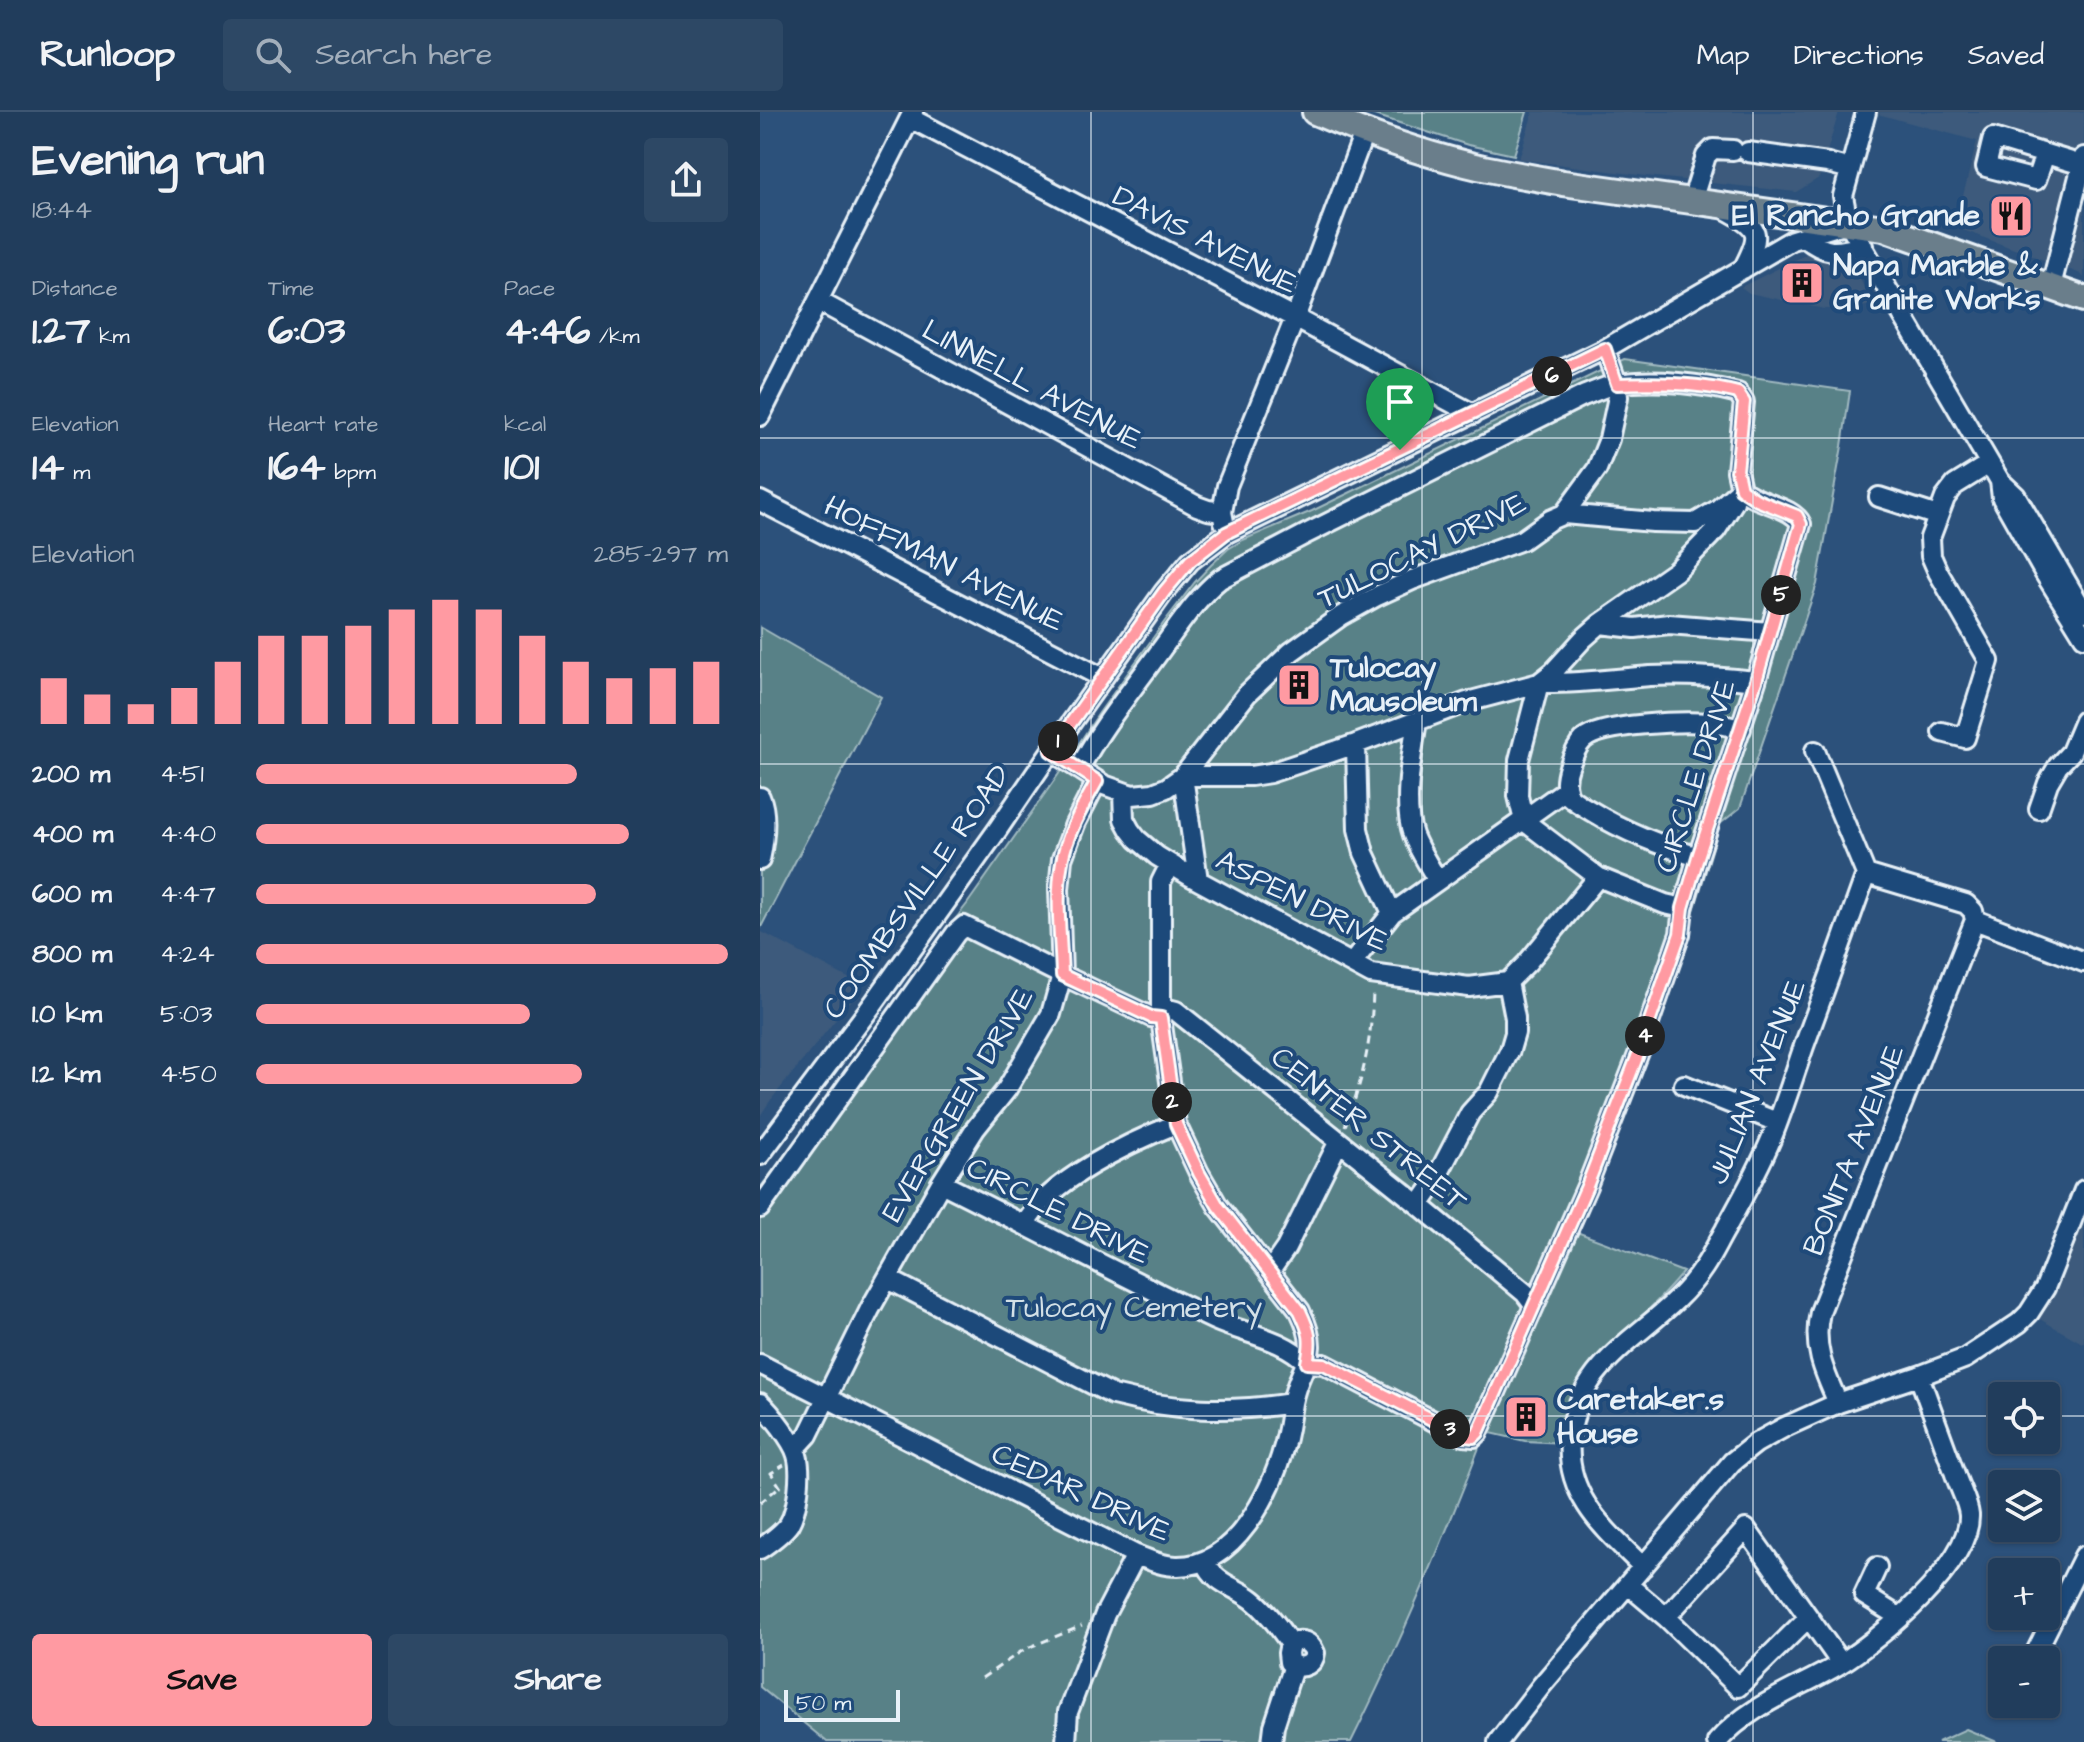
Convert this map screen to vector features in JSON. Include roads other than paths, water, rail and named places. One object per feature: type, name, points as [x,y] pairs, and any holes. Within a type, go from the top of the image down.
[{"type":"main road","points":[[1315,112],[1364,133],[1489,169],[1563,183],[1884,228],[2084,299]]},
{"type":"street","points":[[1866,112],[1843,196],[1848,222],[1989,464],[2000,481],[2016,496],[2084,612]]},
{"type":"street","points":[[760,416],[911,115]]},
{"type":"street","name":"DAVIS AVENUE","points":[[911,115],[1473,414]]},
{"type":"street","points":[[1227,533],[1222,512],[1227,486],[1295,318],[1364,133]]},
{"type":"street","points":[[1743,269],[1753,249],[1754,229],[1747,221],[1704,203],[1706,156],[1713,149],[1828,163],[1850,169]]},
{"type":"street","points":[[2045,154],[2083,161],[2051,286]]},
{"type":"street","name":"COOMBSVILLE ROAD","points":[[760,1155],[768,1133],[998,829],[1164,592],[1190,561],[1227,533],[1605,349],[1792,240],[1848,222]]},
{"type":"street","points":[[1804,237],[1818,248],[1839,252],[1863,246]]},
{"type":"street","name":"LINNELL AVENUE","points":[[818,301],[1197,506],[1222,512]]},
{"type":"street","points":[[1564,514],[1597,469],[1614,417],[1617,384],[1605,349]]},
{"type":"street","points":[[1079,769],[1094,740],[1186,617],[1220,579],[1583,396],[1617,384],[1648,382],[1738,393],[1744,402],[1737,471],[1741,489],[1716,530],[1676,571],[1600,624],[1539,683],[1519,760],[1518,796],[1524,821],[1598,877],[1665,904],[1683,908]]},
{"type":"street","points":[[1942,732],[1965,738],[1989,661],[1931,556],[1930,538],[1945,498],[1955,485],[1989,464]]},
{"type":"street","points":[[2000,481],[2002,498],[2084,637]]},
{"type":"street","name":"TULOCAY DRIVE","points":[[1051,751],[1097,781],[1123,793],[1138,796],[1153,793],[1183,776],[1247,694],[1291,652],[1341,616],[1377,596],[1522,540],[1564,514],[1695,523],[1717,510],[1741,489]]},
{"type":"street","name":"CIRCLE DRIVE","points":[[941,1183],[1219,1322],[1287,1347],[1307,1363],[1324,1364],[1447,1428],[1474,1437],[1587,1186],[1639,1052],[1680,934],[1683,908],[1698,857],[1756,681],[1801,524],[1797,516],[1757,500],[1741,489]]},
{"type":"street","points":[[1879,497],[1938,516]]},
{"type":"street","name":"HOFFMAN AVENUE","points":[[760,501],[1103,678]]},
{"type":"street","points":[[1600,624],[1635,628],[1669,624],[1770,632]]},
{"type":"street","points":[[1198,880],[1183,776],[1270,773],[1467,702],[1539,683],[1653,676],[1756,681]]},
{"type":"street","points":[[1417,721],[1410,764],[1409,816],[1413,833],[1437,880]]},
{"type":"street","points":[[2039,809],[2048,783],[2071,752],[2084,721]]},
{"type":"street","points":[[1698,857],[1617,827],[1570,796],[1566,775],[1574,753],[1583,740],[1597,732],[1680,723],[1710,723],[1741,729]]},
{"type":"street","points":[[1356,744],[1358,829],[1364,853],[1392,913]]},
{"type":"street","points":[[1815,751],[1866,874],[1966,904],[1973,911],[1975,920],[2084,962]]},
{"type":"street","name":"EVERGREEN DRIVE","points":[[795,1449],[808,1435],[859,1329],[941,1183],[975,1129],[1007,1089],[1051,1014],[1062,975],[1059,889],[1062,859],[1075,824],[1097,781]]},
{"type":"street","points":[[1352,963],[1392,913],[1567,789]]},
{"type":"street","name":"ASPEN DRIVE","points":[[1123,793],[1124,819],[1137,839],[1157,856],[1371,974],[1469,987],[1508,982]]},
{"type":"street","points":[[760,797],[764,828],[760,860]]},
{"type":"street","name":"CEDAR DRIVE","points":[[760,1364],[1157,1563],[1173,1567],[1205,1561],[1237,1536],[1266,1494],[1286,1442],[1292,1403],[1307,1363],[1311,1342],[1309,1329],[1300,1311],[1218,1206],[1176,1124],[1161,1013],[1161,882],[1170,864]]},
{"type":"street","name":"JULIAN AVENUE","points":[[1643,1567],[1602,1526],[1584,1502],[1572,1477],[1570,1442],[1575,1412],[1587,1384],[1606,1360],[1675,1302],[1704,1267],[1741,1200],[1777,1122],[1866,874]]},
{"type":"street","points":[[1419,1205],[1470,1113],[1489,1092],[1510,1050],[1515,1018],[1508,982],[1573,910],[1598,877]]},
{"type":"street","name":"BONITA AVENUE","points":[[1838,1403],[1826,1377],[1816,1342],[1820,1312],[1975,920]]},
{"type":"street","name":"CENTER STREET","points":[[760,1208],[964,926],[1151,1017],[1176,1011],[1419,1205],[1525,1293],[1534,1305]]},
{"type":"street","points":[[1684,1085],[1777,1122]]},
{"type":"street","points":[[1025,1225],[1057,1188],[1139,1138],[1176,1124]]},
{"type":"street","points":[[1270,1271],[1286,1248],[1339,1141]]},
{"type":"street","points":[[1498,1742],[1542,1685],[1732,1462],[1756,1443],[1838,1403],[1966,1358],[2004,1334],[2029,1313],[2045,1288],[2084,1190]]},
{"type":"street","points":[[888,1279],[1113,1395],[1187,1409],[1257,1409],[1292,1403]]},
{"type":"street","points":[[1717,1742],[1729,1728],[1752,1711],[1841,1663],[1869,1644],[1934,1582],[1964,1542],[1969,1513],[1919,1376]]},
{"type":"street","points":[[760,1403],[795,1449],[799,1465],[793,1516],[783,1532],[760,1549]]},
{"type":"street","points":[[1666,1617],[1746,1529],[1841,1663]]},
{"type":"street","points":[[1066,1742],[1068,1712],[1102,1622],[1136,1555]]},
{"type":"street","points":[[2039,1646],[2084,1556]]},
{"type":"street","points":[[1205,1561],[1214,1577],[1256,1603],[1290,1643],[1305,1641],[1315,1653],[1309,1664],[1302,1667],[1294,1665],[1274,1726],[1272,1742]]},
{"type":"street","points":[[1877,1567],[1864,1595],[1899,1617]]},
{"type":"street","points":[[1628,1585],[1738,1687],[1808,1618]]},
{"type":"place","name":"El Rancho Grande","points":[[2011,216]]},
{"type":"place","name":"Napa Marble & Granite Works","points":[[1802,283]]},
{"type":"place","name":"Tulocay Mausoleum","points":[[1299,685]]},
{"type":"place","name":"Caretaker.s House","points":[[1526,1417]]},
{"type":"park label","name":"Tulocay Cemetery","points":[[1134,1308]]}]
